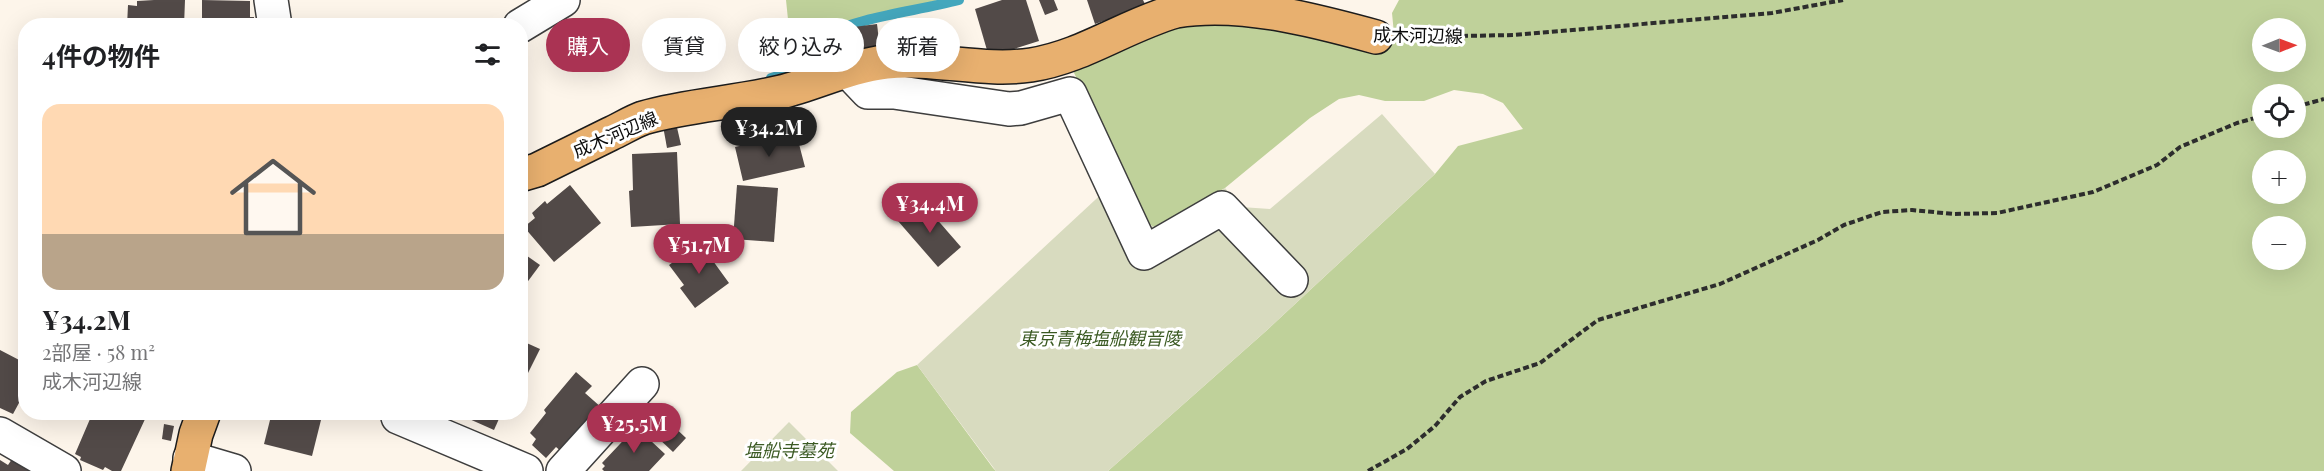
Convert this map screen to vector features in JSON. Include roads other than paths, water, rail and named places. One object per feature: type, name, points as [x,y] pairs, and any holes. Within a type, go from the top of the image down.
[{"type":"main road","name":"成木河辺線","points":[[864,67],[885,62],[916,61],[1004,66],[1030,65],[1090,48],[1150,20],[1201,6],[1240,5],[1318,21],[1376,37]]},
{"type":"main road","name":"成木河辺線","points":[[528,173],[640,119],[684,107],[782,92],[842,72]]},
{"type":"main road","points":[[189,465],[202,420]]},
{"type":"street","points":[[270,0],[273,18]]},
{"type":"street","points":[[528,21],[563,0]]},
{"type":"street","points":[[850,72],[868,92],[894,92],[1009,109],[1021,108],[1070,94],[1144,253],[1222,208],[1291,280]]},
{"type":"street","points":[[563,471],[642,384]]},
{"type":"street","points":[[405,420],[526,471]]},
{"type":"street","points":[[0,434],[64,471]]},
{"type":"street","points":[[189,465],[234,471]]},
{"type":"waterway","points":[[771,78],[787,70],[813,42],[836,30],[870,19],[959,0]]},
{"type":"park label","name":"東京青梅塩船観音陵","points":[[1100,338]]},
{"type":"park label","name":"塩船寺墓苑","points":[[789,450]]}]
